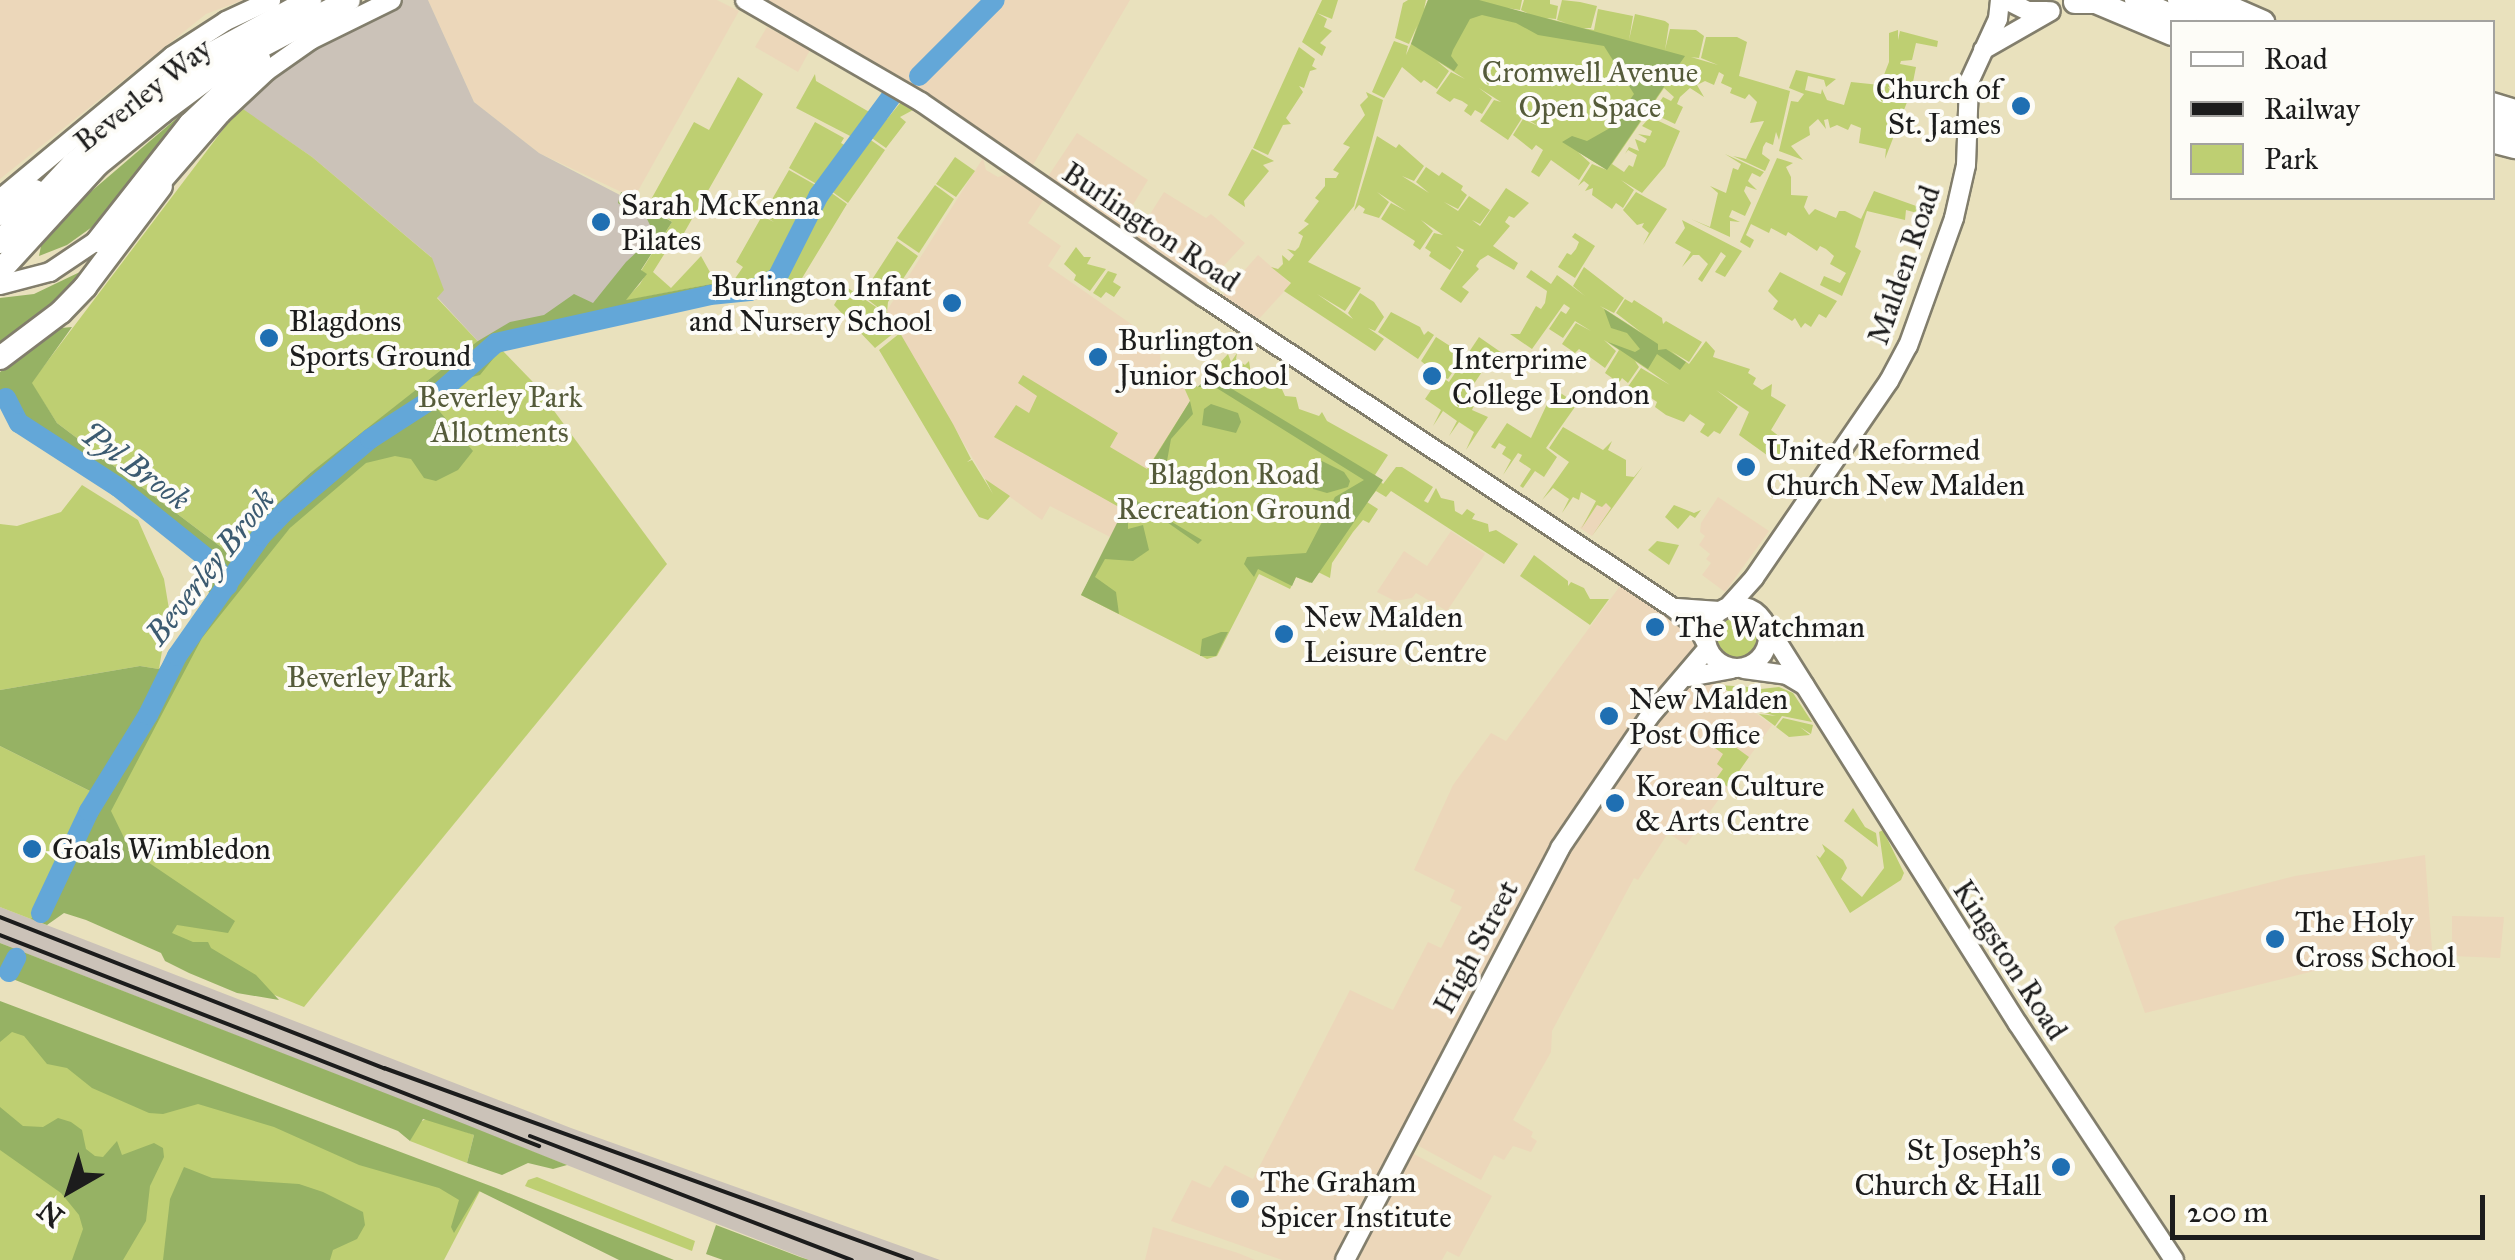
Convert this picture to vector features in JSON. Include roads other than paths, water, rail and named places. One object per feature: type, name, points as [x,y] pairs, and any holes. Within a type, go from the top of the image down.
[{"type":"highway","name":"Beverley Way","points":[[0,271],[98,165],[310,0]]},
{"type":"highway","points":[[98,241],[190,124],[222,67],[349,0]]},
{"type":"highway","points":[[2136,0],[2181,20]]},
{"type":"highway","points":[[2179,0],[2224,20]]},
{"type":"highway","points":[[2213,0],[2258,20]]},
{"type":"highway","points":[[2076,1],[2107,6],[2170,33]]},
{"type":"highway","name":"Beverley Way","points":[[0,242],[73,164],[222,67]]},
{"type":"highway","points":[[0,214],[73,164]]},
{"type":"highway","points":[[0,358],[61,312],[85,287],[163,184]]},
{"type":"main road","name":"Beverley Way","points":[[0,199],[172,56],[226,21],[271,0]]},
{"type":"main road","name":"Beverley Way","points":[[0,285],[32,279],[75,258],[163,184],[221,114],[267,71],[311,40],[392,0]]},
{"type":"main road","name":"Burlington Road","points":[[745,0],[921,102],[1204,297],[1672,607],[1698,627],[1706,645]]},
{"type":"main road","points":[[2003,0],[2028,10],[2052,11]]},
{"type":"main road","name":"Malden Road","points":[[1724,609],[1754,578],[1772,546],[1890,381],[1908,346],[1954,218],[1966,166],[1969,82],[2003,0]]},
{"type":"main road","points":[[1983,50],[2076,1]]},
{"type":"main road","points":[[1686,678],[1758,662],[1767,648],[1754,578]]},
{"type":"main road","name":"Burlington Road","points":[[1672,607],[1724,609]]},
{"type":"main road","points":[[1762,619],[1745,607],[1724,609],[1707,628],[1706,645],[1717,662],[1738,669],[1787,675],[1805,686]]},
{"type":"main road","name":"Kingston Road","points":[[1762,619],[2018,1024],[2174,1260]]},
{"type":"main road","name":"High Street","points":[[1345,1260],[1560,848],[1649,717],[1686,678],[1706,645]]},
{"type":"waterway","name":"Beverley Brook","points":[[919,76],[995,0]]},
{"type":"waterway","name":"Beverley Brook","points":[[41,913],[89,811],[148,715],[177,656],[261,536],[283,513],[370,439],[432,399],[496,343],[710,295],[750,291],[777,278],[819,195],[891,97]]},
{"type":"waterway","name":"Pyl Brook","points":[[6,398],[19,423],[118,487],[213,563],[228,586]]},
{"type":"waterway","name":"Beverley Brook","points":[[9,972],[16,958]]},
{"type":"railway","points":[[0,917],[384,1068],[912,1260]]},
{"type":"railway","points":[[0,935],[539,1146]]},
{"type":"railway","points":[[530,1136],[852,1260]]},
{"type":"place","name":"Church of St. James","points":[[2021,106]]},
{"type":"place","name":"Sarah McKenna Pilates","points":[[601,222]]},
{"type":"place","name":"Burlington Infant and Nursery School","points":[[952,303]]},
{"type":"place","name":"Blagdons Sports Ground","points":[[269,338]]},
{"type":"place","name":"Burlington Junior School","points":[[1098,357]]},
{"type":"place","name":"Interprime College London","points":[[1432,376]]},
{"type":"place","name":"United Reformed Church New Malden","points":[[1746,467]]},
{"type":"place","name":"The Watchman","points":[[1655,627]]},
{"type":"place","name":"New Malden Leisure Centre","points":[[1284,634]]},
{"type":"place","name":"New Malden Post Office","points":[[1609,716]]},
{"type":"place","name":"Korean Culture & Arts Centre","points":[[1615,803]]},
{"type":"place","name":"Goals Wimbledon","points":[[32,849]]},
{"type":"place","name":"The Holy Cross School","points":[[2275,939]]},
{"type":"place","name":"St Joseph's Church & Hall","points":[[2061,1167]]},
{"type":"place","name":"The Graham Spicer Institute","points":[[1240,1199]]},
{"type":"park label","name":"Cromwell Avenue Open Space","points":[[1590,89]]},
{"type":"park label","name":"Beverley Park Allotments","points":[[500,414]]},
{"type":"park label","name":"Blagdon Road Recreation Ground","points":[[1234,491]]},
{"type":"park label","name":"Beverley Park","points":[[369,677]]}]
